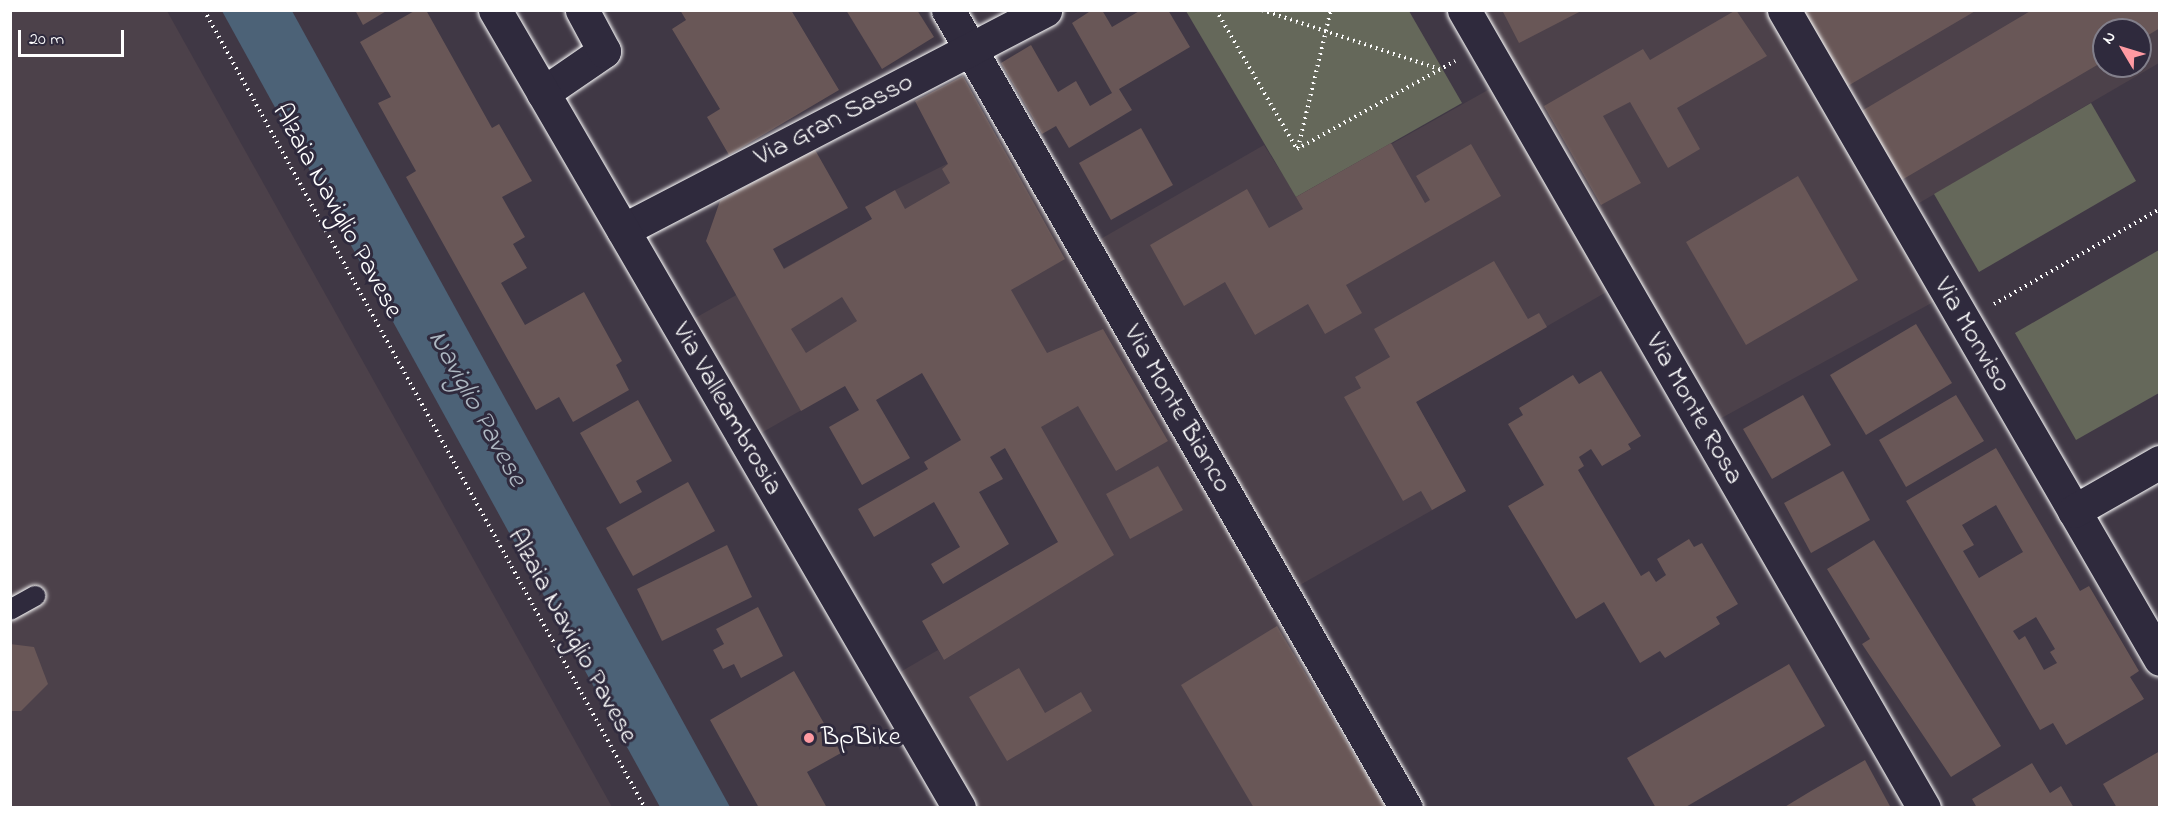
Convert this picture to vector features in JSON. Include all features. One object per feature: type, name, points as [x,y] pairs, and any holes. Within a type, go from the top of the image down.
[{"type":"street","name":"Via Valleambrosia","points":[[495,10],[959,807]]},
{"type":"street","points":[[543,93],[604,51],[582,10]]},
{"type":"street","name":"Via Monte Bianco","points":[[948,10],[1406,807]]},
{"type":"street","name":"Via Gran Sasso","points":[[623,230],[1045,10]]},
{"type":"street","name":"Via Monte Rosa","points":[[1464,10],[1924,807]]},
{"type":"street","name":"Via Monviso","points":[[1784,10],[2160,659]]},
{"type":"street","points":[[2074,511],[2160,462]]},
{"type":"lane","points":[[10,610],[35,596]]},
{"type":"path","name":"Alzaia Naviglio Pavese","points":[[204,10],[645,807]]},
{"type":"path","points":[[1216,10],[1297,149]]},
{"type":"path","points":[[1262,10],[1440,69]]},
{"type":"path","points":[[1297,149],[1331,10]]},
{"type":"path","points":[[1297,149],[1485,44]]},
{"type":"path","points":[[1965,321],[2160,209]]},
{"type":"shaded area","points":[[10,11],[167,11],[612,807],[11,807]]},
{"type":"shaded area","points":[[1463,11],[2159,11],[2159,63],[2152,67],[2152,18],[2092,18],[2092,78],[2133,78],[1902,213],[1948,294],[1705,427],[1622,283],[1416,402],[1466,491],[1284,594],[1406,807],[959,807],[885,681],[938,650],[944,660],[1078,576],[1005,448],[937,333],[747,441],[679,327],[872,219],[895,190],[1016,129],[1085,248],[1264,145],[1297,197],[1504,81]]},
{"type":"green space","points":[[1186,11],[1409,11],[1462,103],[1296,197]]},
{"type":"green space","points":[[2091,103],[2136,181],[1979,272],[1934,194]]},
{"type":"green space","points":[[2159,250],[2159,393],[2076,440],[2015,333]]},
{"type":"water","name":"Naviglio Pavese","points":[[222,11],[292,11],[730,807],[660,807]]},
{"type":"building","points":[[355,10],[388,10],[363,25]]},
{"type":"building","points":[[416,10],[426,10],[492,128],[499,124],[532,181],[502,197],[525,237],[513,244],[527,268],[501,283],[525,325],[584,292],[622,361],[616,365],[629,390],[573,422],[559,397],[536,410],[406,177],[416,171],[378,103],[391,97],[360,42]]},
{"type":"building","points":[[680,10],[791,10],[839,90],[729,155],[707,117],[720,109],[672,29],[686,20]]},
{"type":"building","points":[[846,10],[917,10],[934,37],[882,69]]},
{"type":"building","points":[[1092,10],[1102,10],[1112,27],[1141,10],[1168,10],[1190,47],[1119,89],[1132,110],[1069,148],[1056,126],[1042,134],[1001,63],[1031,45],[1058,92],[1076,81],[1090,106],[1112,93],[1072,23]]},
{"type":"building","points":[[1502,10],[1583,10],[1519,43]]},
{"type":"building","points":[[1736,10],[1767,56],[1677,108],[1700,149],[1668,168],[1630,102],[1603,116],[1641,183],[1601,205],[1544,106],[1643,49],[1650,60]]},
{"type":"building","points":[[1802,10],[1977,10],[1846,87]]},
{"type":"building","points":[[2032,10],[2160,10],[2160,28],[2152,33],[2152,18],[2092,18],[2092,68],[1900,181],[1860,112]]},
{"type":"building","points":[[963,76],[1065,259],[1011,290],[1047,353],[1103,329],[1168,441],[1116,471],[1078,406],[1041,427],[1114,555],[944,660],[922,621],[1058,542],[1005,448],[990,457],[1003,479],[979,492],[1009,544],[943,584],[931,564],[960,547],[934,502],[874,537],[858,509],[928,469],[924,462],[961,440],[922,373],[876,400],[910,458],[862,485],[829,427],[859,410],[845,386],[801,411],[706,241],[720,201],[814,148],[848,208],[773,249],[784,269],[872,219],[865,207],[895,190],[905,209],[950,183],[942,169],[948,164],[915,101]],"holes":[[[842,297],[857,321],[806,353],[791,329]]]},
{"type":"building","points":[[1141,128],[1173,185],[1111,220],[1079,163]]},
{"type":"building","points":[[1391,143],[1425,203],[1430,200],[1416,176],[1471,144],[1501,196],[1346,285],[1362,313],[1325,334],[1308,304],[1255,335],[1225,282],[1184,306],[1150,245],[1247,189],[1269,228],[1303,209],[1296,197]]},
{"type":"building","points":[[1798,176],[1858,280],[1746,345],[1686,242]]},
{"type":"building","points":[[1494,261],[1528,319],[1539,313],[1547,327],[1416,402],[1466,491],[1432,510],[1421,491],[1403,501],[1344,397],[1361,388],[1355,377],[1390,357],[1374,329]]},
{"type":"building","points":[[1916,324],[1952,383],[1866,435],[1830,375]]},
{"type":"building","points":[[1601,371],[1641,436],[1628,444],[1631,449],[1602,466],[1591,449],[1579,457],[1584,466],[1578,470],[1641,576],[1649,571],[1656,582],[1666,575],[1657,559],[1689,539],[1694,547],[1702,543],[1738,604],[1716,617],[1720,624],[1665,658],[1660,651],[1640,663],[1604,602],[1576,619],[1508,506],[1544,485],[1508,424],[1523,415],[1519,408],[1573,375],[1579,384]]},
{"type":"building","points":[[1803,395],[1831,445],[1772,479],[1743,429]]},
{"type":"building","points":[[1956,395],[1984,441],[1906,487],[1879,440]]},
{"type":"building","points":[[638,400],[672,461],[636,481],[642,492],[620,504],[580,433]]},
{"type":"building","points":[[1996,448],[2080,591],[2089,586],[2139,671],[2130,677],[2144,699],[2066,745],[2053,723],[2040,730],[1906,501]],"holes":[[[1996,505],[2023,552],[1979,578],[1963,551],[1974,545],[1962,525]],[[2036,617],[2055,649],[2050,652],[2057,663],[2044,670],[2025,636],[2019,640],[2013,631]]]},
{"type":"building","points":[[1158,466],[1183,510],[1130,539],[1106,494]]},
{"type":"building","points":[[1843,471],[1870,520],[1811,553],[1784,503]]},
{"type":"building","points":[[688,482],[715,531],[633,576],[606,528]]},
{"type":"building","points":[[1874,540],[2001,746],[1951,777],[1862,644],[1870,639],[1827,569]]},
{"type":"building","points":[[727,545],[752,597],[662,641],[637,589]]},
{"type":"building","points":[[758,607],[783,656],[741,678],[734,664],[723,669],[713,650],[724,644],[716,629]]},
{"type":"building","points":[[1277,626],[1386,808],[1254,808],[1181,685]]},
{"type":"building","points":[[10,644],[34,647],[48,684],[21,711],[10,711]]},
{"type":"building","points":[[1789,664],[1825,726],[1684,808],[1656,808],[1627,758]]},
{"type":"building","points":[[1019,668],[1045,713],[1081,692],[1092,711],[1007,761],[969,697]]},
{"type":"building","points":[[794,671],[841,753],[807,772],[827,808],[759,808],[710,720]]},
{"type":"building","points":[[2160,751],[2160,808],[2117,808],[2103,784]]},
{"type":"building","points":[[1865,760],[1891,808],[1783,808],[1811,791]]},
{"type":"building","points":[[2032,763],[2050,793],[2061,786],[2074,808],[1977,808],[1972,799]]},
{"type":"place","name":"BpBike","points":[[809,738]]}]
